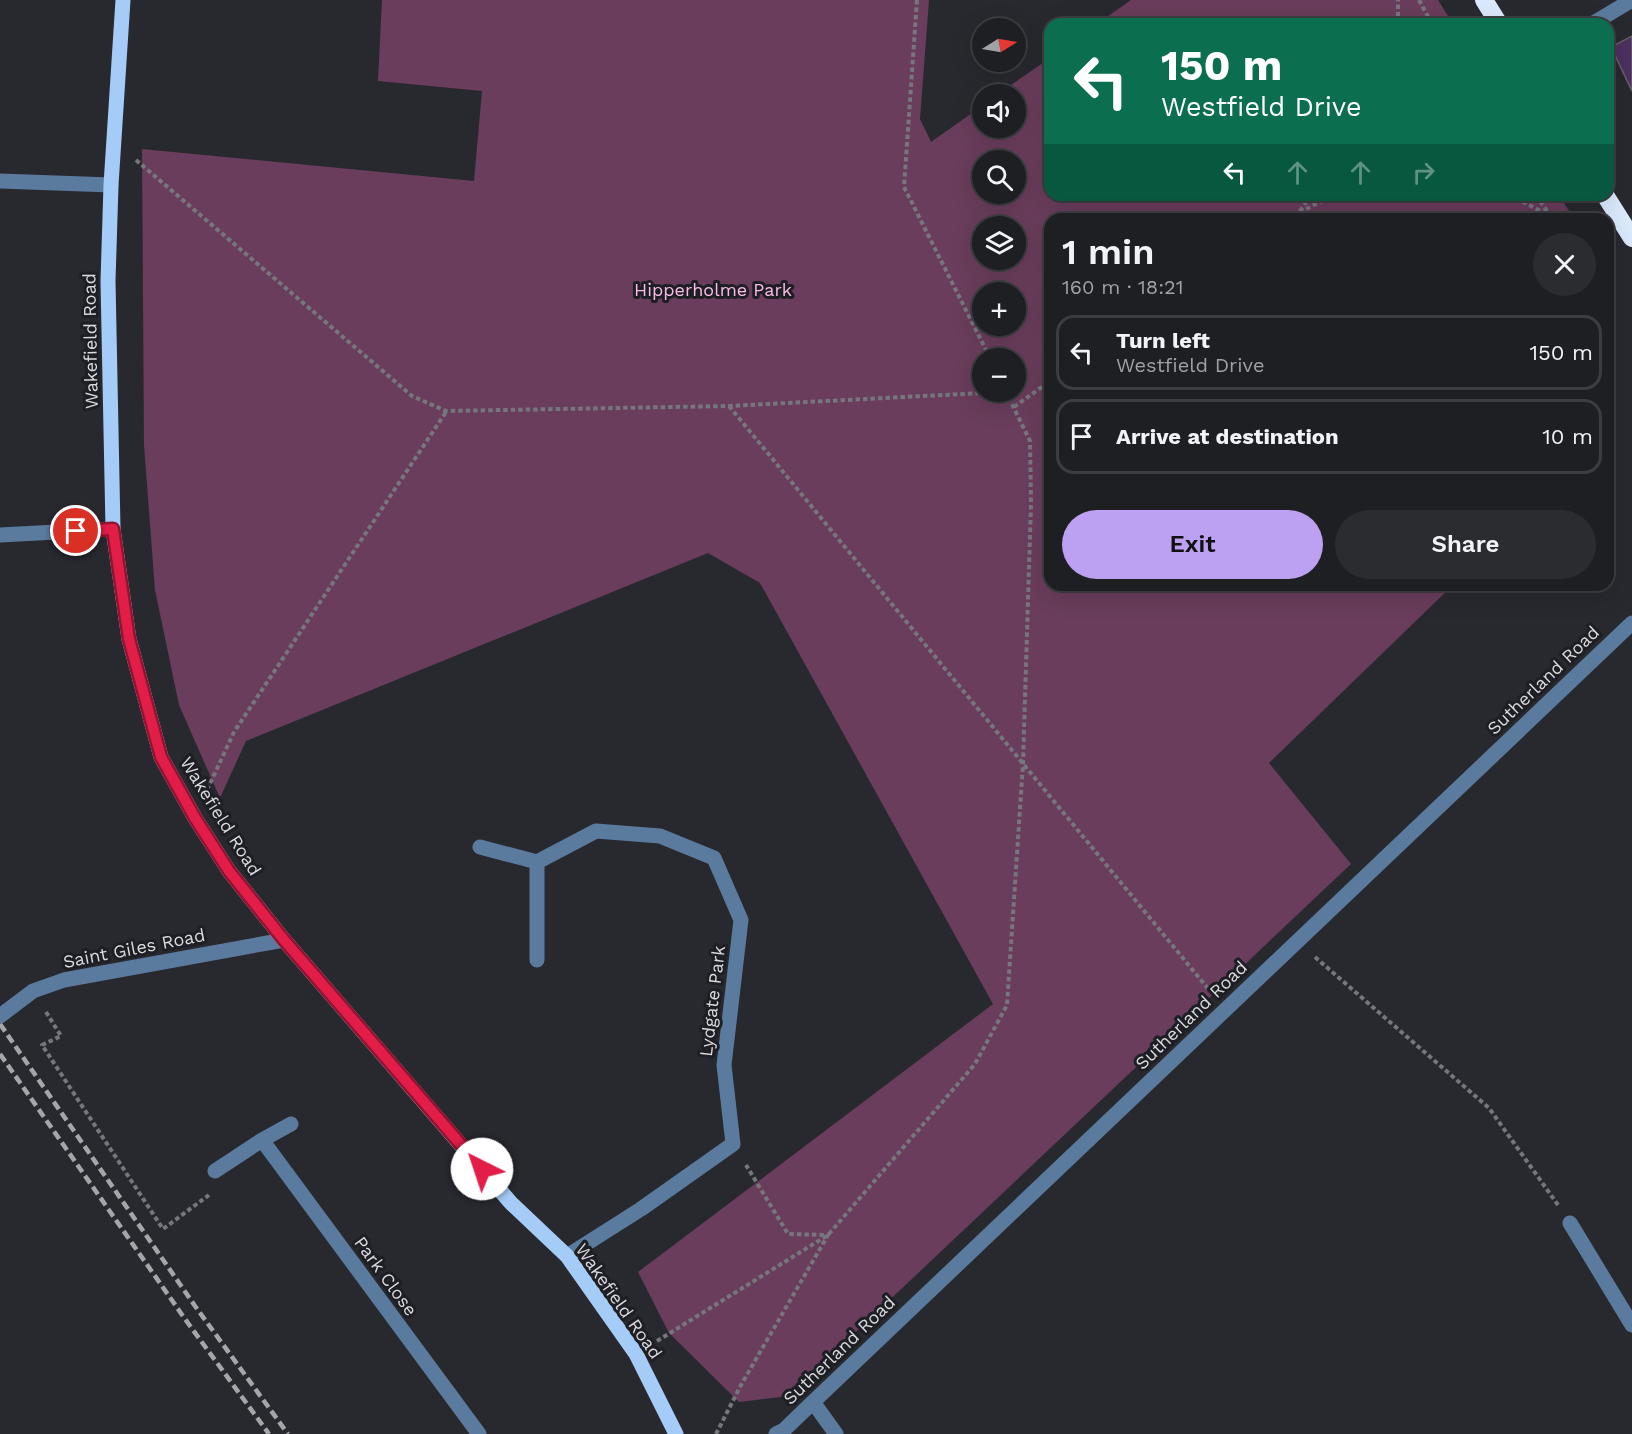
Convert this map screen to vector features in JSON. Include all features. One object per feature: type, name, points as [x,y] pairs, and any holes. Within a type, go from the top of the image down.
[{"type":"highway","points":[[1484,0],[1495,18]]},
{"type":"highway","points":[[1609,201],[1632,238]]},
{"type":"main road","name":"Wakefield Road","points":[[123,0],[113,140],[108,281],[113,529],[129,639],[161,757],[195,818],[229,871],[284,940],[511,1203],[567,1256],[636,1354],[676,1434]]},
{"type":"street","points":[[1602,18],[1632,0]]},
{"type":"street","points":[[0,181],[111,185]]},
{"type":"street","points":[[0,535],[113,529]]},
{"type":"street","name":"Sutherland Road","points":[[776,1434],[784,1430],[1632,623]]},
{"type":"street","name":"Lydgate Park","points":[[537,862],[596,831],[660,836],[714,858],[741,920],[723,1065],[733,1144]]},
{"type":"street","points":[[480,847],[537,862],[537,960]]},
{"type":"street","name":"Saint Giles Road","points":[[0,1016],[33,991],[64,980],[284,940]]},
{"type":"street","points":[[215,1171],[291,1124]]},
{"type":"street","name":"Park Close","points":[[262,1140],[479,1434]]},
{"type":"street","points":[[567,1256],[641,1209],[733,1144]]},
{"type":"street","points":[[1570,1223],[1632,1325]]},
{"type":"street","points":[[813,1402],[836,1434]]},
{"type":"path","points":[[917,0],[904,187],[985,348]]},
{"type":"path","points":[[1398,0],[1398,18]]},
{"type":"path","points":[[1419,0],[1429,18]]},
{"type":"path","points":[[113,140],[412,396],[447,411],[729,406],[972,394]]},
{"type":"path","points":[[1299,212],[1307,201]]},
{"type":"path","points":[[1299,212],[1322,201]]},
{"type":"path","points":[[1521,201],[1546,213]]},
{"type":"path","points":[[1014,407],[1044,385]]},
{"type":"path","points":[[716,1434],[741,1385],[828,1235],[975,1065],[1007,1005],[1023,763],[1031,503],[1030,441],[1011,402]]},
{"type":"path","points":[[729,406],[1225,1010]]},
{"type":"path","points":[[195,818],[234,732],[447,411]]},
{"type":"path","points":[[1297,941],[1489,1108],[1570,1223]]},
{"type":"path","points":[[33,991],[61,1036],[42,1045],[163,1229],[213,1191],[215,1171]]},
{"type":"path","points":[[733,1144],[788,1234],[828,1235]]},
{"type":"path","points":[[636,1354],[828,1235]]},
{"type":"green space","name":"Hipperholme Park","points":[[382,0],[929,0],[920,119],[931,142],[972,113],[972,138],[1026,138],[1026,84],[1012,84],[1044,62],[1044,201],[1563,201],[1570,213],[1044,213],[1044,591],[1447,591],[1269,763],[1351,864],[788,1396],[739,1402],[669,1333],[638,1272],[993,1004],[760,583],[708,553],[246,741],[220,798],[179,705],[155,590],[144,445],[142,149],[474,181],[482,91],[378,81]]},
{"type":"green space","points":[[1131,0],[1438,0],[1449,18],[1106,18]]},
{"type":"building","points":[[1632,36],[1632,91],[1614,53],[1614,45]]},
{"type":"railway","points":[[0,1024],[195,1306],[288,1434]]},
{"type":"railway","points":[[0,1054],[185,1319],[269,1434]]},
{"type":"route","points":[[76,531],[113,529],[129,639],[161,757],[195,818],[229,871],[284,940],[482,1169]]}]
